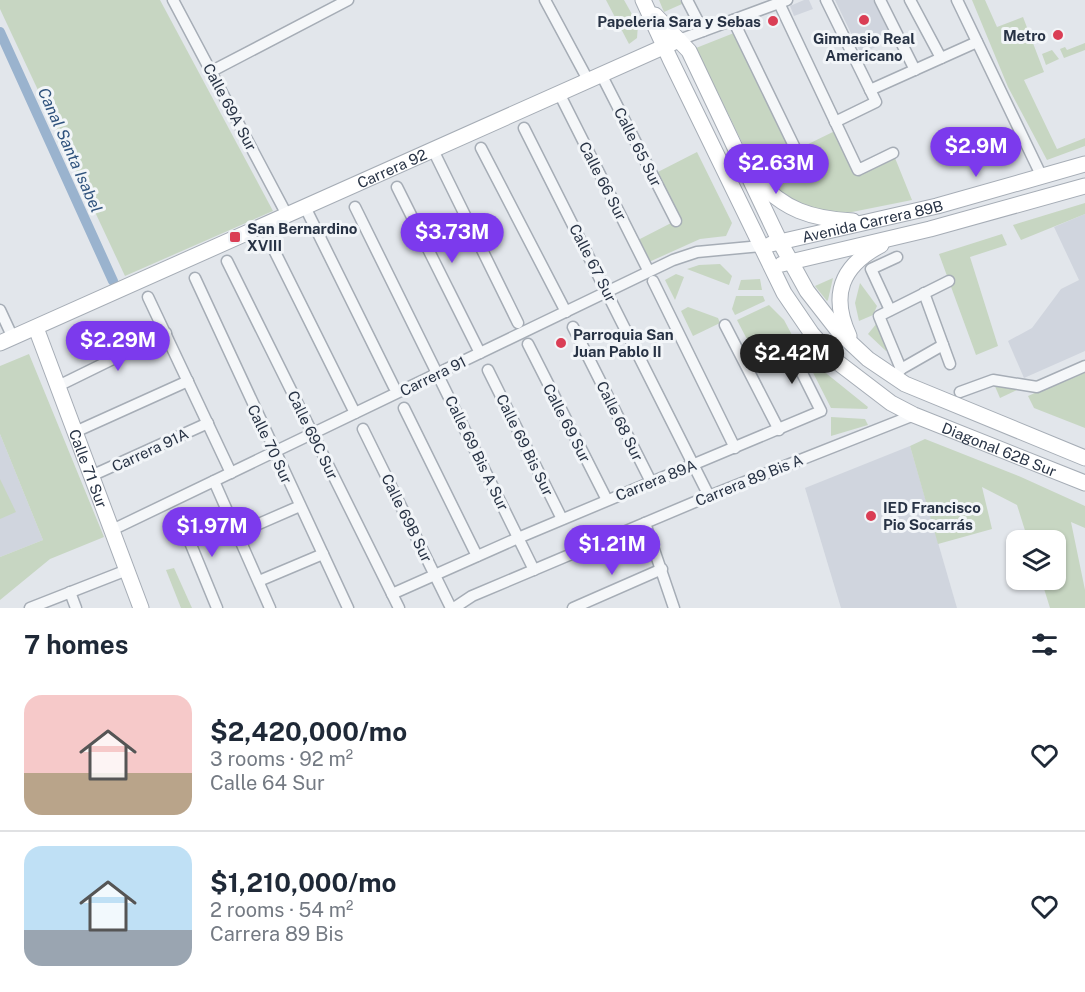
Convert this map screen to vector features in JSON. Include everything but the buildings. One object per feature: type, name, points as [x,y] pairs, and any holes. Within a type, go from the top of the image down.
[{"type":"main road","name":"Diagonal 62B Sur","points":[[646,4],[689,51],[790,261],[825,316],[854,347],[898,374],[968,411],[1085,458]]},
{"type":"main road","name":"Diagonal 62B Sur","points":[[646,4],[770,267],[802,322],[836,361],[877,394],[914,415],[1085,483]]},
{"type":"main road","name":"Carrera 92","points":[[6,340],[679,40]]},
{"type":"main road","points":[[742,162],[767,191],[791,209],[829,219],[875,221]]},
{"type":"main road","name":"Avenida Carrera 89B","points":[[761,246],[875,221],[1085,164]]},
{"type":"main road","name":"Avenida Carrera 89B","points":[[770,267],[896,237],[1085,186]]},
{"type":"main road","points":[[854,347],[841,318],[840,294],[847,270],[859,258],[896,237]]},
{"type":"main road","name":"Calle 71 Sur","points":[[36,328],[141,608]]},
{"type":"street","name":"Calle 69A Sur","points":[[173,0],[287,215]]},
{"type":"street","points":[[212,70],[348,0]]},
{"type":"street","name":"Calle 65 Sur","points":[[545,0],[595,77],[676,221]]},
{"type":"street","points":[[687,0],[703,31]]},
{"type":"street","points":[[826,0],[876,102],[835,122]]},
{"type":"street","points":[[880,0],[915,70]]},
{"type":"street","points":[[910,0],[941,58]]},
{"type":"street","points":[[957,0],[1042,177]]},
{"type":"street","points":[[783,2],[858,170],[893,153]]},
{"type":"street","name":"Carrera 92","points":[[679,40],[783,2]]},
{"type":"street","points":[[733,20],[796,150]]},
{"type":"street","points":[[870,90],[976,42]]},
{"type":"street","name":"Calle 66 Sur","points":[[559,93],[647,268]]},
{"type":"street","name":"Calle 67 Sur","points":[[524,128],[608,291],[709,496]]},
{"type":"street","points":[[481,148],[566,312]]},
{"type":"street","points":[[433,150],[518,323]]},
{"type":"street","points":[[398,187],[480,353]]},
{"type":"street","points":[[305,207],[394,387]]},
{"type":"street","name":"Calle 69 Bis A Sur","points":[[355,207],[534,570]]},
{"type":"street","points":[[270,242],[355,413]]},
{"type":"street","name":"Carrera 91","points":[[112,530],[685,255],[761,246]]},
{"type":"street","points":[[890,310],[871,269],[897,256]]},
{"type":"street","name":"Calle 69C Sur","points":[[227,261],[399,608]]},
{"type":"street","name":"Calle 70 Sur","points":[[195,278],[348,608]]},
{"type":"street","points":[[653,281],[735,448]]},
{"type":"street","points":[[943,345],[898,374],[879,316],[949,281]]},
{"type":"street","points":[[924,293],[950,364]]},
{"type":"street","points":[[148,297],[231,473]]},
{"type":"street","points":[[0,310],[6,340]]},
{"type":"street","points":[[725,325],[779,430]]},
{"type":"street","name":"Calle 68 Sur","points":[[573,327],[651,482]]},
{"type":"street","points":[[58,386],[166,333]]},
{"type":"street","name":"Calle 69 Sur","points":[[528,344],[607,501]]},
{"type":"street","name":"Carrera 89A","points":[[392,594],[562,519],[821,411],[788,345]]},
{"type":"street","points":[[960,392],[993,380],[1036,387],[1085,366]]},
{"type":"street","name":"Calle 69 Bis Sur","points":[[488,370],[562,519]]},
{"type":"street","points":[[75,432],[188,381]]},
{"type":"street","points":[[404,408],[477,556]]},
{"type":"street","name":"Carrera 89 Bis A","points":[[452,608],[472,597],[709,496],[914,415]]},
{"type":"street","name":"Carrera 91A","points":[[91,476],[208,423]]},
{"type":"street","name":"Calle 69B Sur","points":[[363,429],[452,608]]},
{"type":"street","points":[[214,481],[270,608]]},
{"type":"street","points":[[237,533],[300,506]]},
{"type":"street","points":[[180,518],[217,608]]},
{"type":"street","points":[[645,523],[674,608]]},
{"type":"street","points":[[258,581],[323,554]]},
{"type":"street","points":[[573,608],[662,569]]},
{"type":"street","points":[[30,608],[127,570]]},
{"type":"street","points":[[70,592],[76,608]]},
{"type":"street","points":[[472,597],[476,608]]},
{"type":"shaded area","points":[[809,0],[813,9],[794,16],[790,6]]},
{"type":"shaded area","name":"Gimnasio Real Americano","points":[[835,0],[873,0],[892,39],[861,54]]},
{"type":"shaded area","points":[[1085,214],[1085,351],[1024,378],[1008,341],[1032,328],[1061,289],[1079,280],[1054,227]]},
{"type":"shaded area","points":[[0,434],[43,540],[0,557]]},
{"type":"shaded area","name":"IED Francisco Pio Socarrás","points":[[910,446],[957,608],[841,608],[805,488]]},
{"type":"green space","points":[[0,0],[160,0],[273,211],[125,276],[0,9]]},
{"type":"green space","points":[[606,0],[624,0],[638,25],[637,38],[629,44]]},
{"type":"green space","points":[[659,0],[680,0],[682,4],[664,12]]},
{"type":"green space","points":[[972,0],[985,0],[997,27],[1023,17],[1044,72],[1024,80],[1057,149],[1085,138],[1085,146],[1047,160],[1008,87]]},
{"type":"green space","points":[[739,31],[796,150],[839,129],[858,169],[893,153],[912,200],[842,214],[819,213],[775,191],[754,167],[696,48]]},
{"type":"green space","points":[[1085,43],[1085,50],[1064,58],[1060,49],[1065,47],[1067,50]]},
{"type":"green space","points":[[1052,50],[1059,59],[1046,65],[1042,54]]},
{"type":"green space","points":[[697,152],[732,223],[726,236],[700,239],[649,262],[638,240],[675,221],[652,175]]},
{"type":"green space","points":[[1085,203],[1085,214],[1021,240],[1013,225]]},
{"type":"green space","points":[[1002,234],[1007,245],[970,257],[998,346],[976,355],[939,254]]},
{"type":"green space","points":[[720,264],[732,276],[729,285],[687,269],[699,265]]},
{"type":"green space","points":[[676,274],[684,277],[675,300],[665,280]]},
{"type":"green space","points":[[833,278],[828,300],[827,301],[815,286]]},
{"type":"green space","points":[[760,279],[762,290],[738,290],[741,280]]},
{"type":"green space","points":[[860,283],[877,306],[873,315],[859,321],[855,303]]},
{"type":"green space","points":[[736,296],[763,296],[765,301],[735,315],[732,309]]},
{"type":"green space","points":[[769,305],[784,320],[792,335],[754,353],[737,320]]},
{"type":"green space","points":[[688,307],[718,318],[720,323],[693,336],[681,311]]},
{"type":"green space","points":[[877,323],[888,346],[886,351],[868,334]]},
{"type":"green space","points":[[803,346],[827,374],[868,407],[867,409],[831,408],[800,347]]},
{"type":"green space","points":[[29,354],[104,537],[50,559],[0,600],[0,557],[43,540],[0,434],[0,366]]},
{"type":"green space","points":[[1085,371],[1085,428],[1034,408],[1028,396]]},
{"type":"green space","points":[[994,384],[1021,388],[1000,398]]},
{"type":"green space","points":[[831,417],[865,419],[868,425],[831,436]]},
{"type":"green space","points":[[925,439],[1021,477],[1085,506],[1085,528],[1071,522],[1085,590],[1085,608],[1050,608],[1044,590],[1066,590],[1066,530],[1025,530],[1017,505],[982,487],[992,529],[938,544],[910,446]]},
{"type":"green space","points":[[0,479],[16,512],[0,519]]},
{"type":"green space","points":[[174,568],[192,608],[181,608],[166,570]]},
{"type":"waterway","name":"Canal Santa Isabel","points":[[0,32],[113,281]]},
{"type":"place","name":"Gimnasio Real Americano","points":[[864,20]]},
{"type":"place","name":"Papeleria Sara y Sebas","points":[[773,21]]},
{"type":"place","name":"Metro","points":[[1058,35]]},
{"type":"place","name":"San Bernardino XVIII","points":[[235,237]]},
{"type":"place","name":"Parroquia San Juan Pablo II","points":[[561,343]]},
{"type":"place","name":"IED Francisco Pio Socarrás","points":[[871,516]]}]
